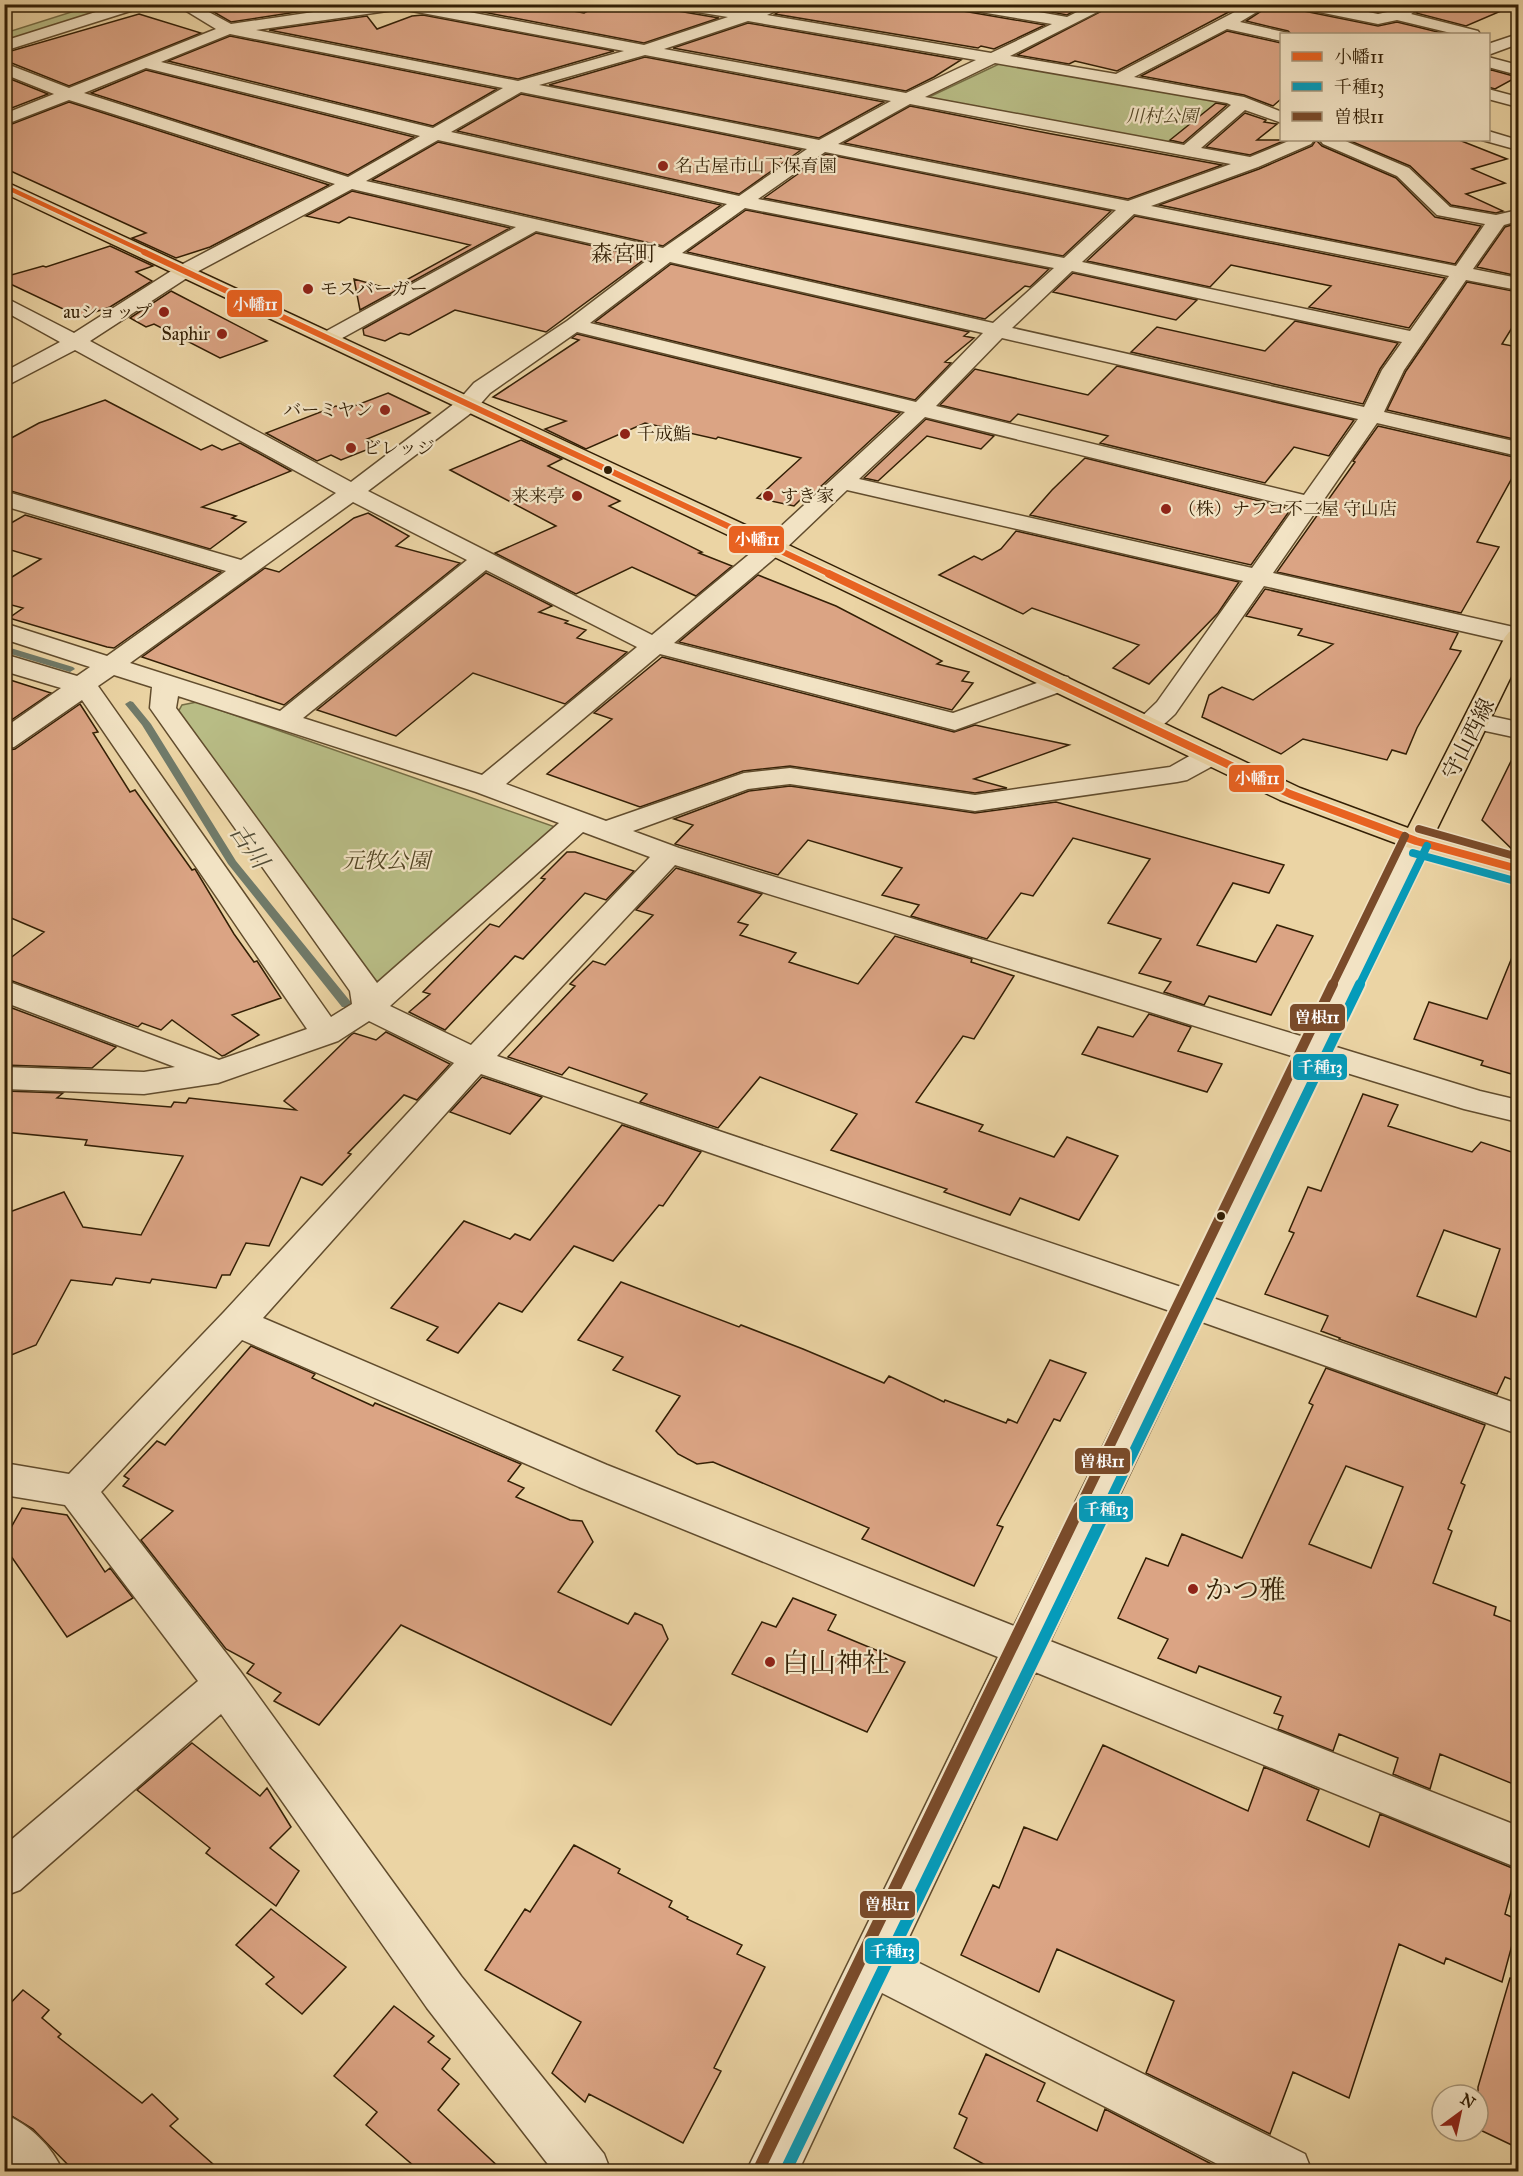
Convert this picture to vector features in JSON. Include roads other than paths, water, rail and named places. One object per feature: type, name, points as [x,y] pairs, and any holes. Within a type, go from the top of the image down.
[{"type":"main road","points":[[4,6],[22,4]]},
{"type":"main road","points":[[4,186],[772,547],[1290,794],[1416,841],[1518,869]]},
{"type":"main road","name":"守山西線","points":[[1416,841],[1518,637]]},
{"type":"street","points":[[4,46],[138,4]]},
{"type":"street","points":[[182,4],[229,29],[1518,284]]},
{"type":"street","points":[[678,4],[1244,102],[1280,118]]},
{"type":"street","points":[[4,381],[76,341],[186,270],[350,183],[519,86],[644,50],[784,4]]},
{"type":"street","points":[[963,4],[1069,22]]},
{"type":"street","points":[[4,741],[352,492],[467,405],[482,388],[574,325],[666,255],[822,146],[907,99],[1106,4]]},
{"type":"street","points":[[1119,80],[1263,4]]},
{"type":"street","points":[[1304,4],[1370,19],[1397,15],[1419,4]]},
{"type":"street","points":[[4,120],[229,29],[401,5],[1252,163]]},
{"type":"street","points":[[1397,15],[1468,33]]},
{"type":"street","points":[[1227,24],[1280,36]]},
{"type":"street","points":[[1490,49],[1504,40]]},
{"type":"street","points":[[143,63],[435,134],[742,202],[1070,266],[1416,338]]},
{"type":"street","points":[[1490,63],[1518,70]]},
{"type":"street","points":[[4,68],[69,94],[350,183],[1518,449]]},
{"type":"street","points":[[1490,95],[1518,102]]},
{"type":"street","points":[[1187,151],[1244,102]]},
{"type":"street","points":[[1490,137],[1518,145]]},
{"type":"street","points":[[486,786],[772,547],[921,409],[997,331],[1070,266],[1131,207],[1252,163],[1303,141]]},
{"type":"street","points":[[1331,141],[1403,172],[1444,211],[1508,218]]},
{"type":"street","points":[[1147,725],[1166,708],[1371,416],[1393,370],[1460,273],[1508,218]]},
{"type":"street","points":[[328,338],[534,225]]},
{"type":"street","points":[[4,303],[352,492],[653,645],[955,722],[1059,683]]},
{"type":"street","points":[[574,325],[1310,504]]},
{"type":"street","points":[[842,482],[1518,637]]},
{"type":"street","points":[[4,498],[245,569]]},
{"type":"street","points":[[285,720],[484,559]]},
{"type":"street","points":[[4,631],[486,786],[669,854],[1476,1101],[1518,1111]]},
{"type":"street","points":[[4,662],[82,686],[91,694],[327,1034]]},
{"type":"street","points":[[166,684],[163,708],[366,990],[368,1008]]},
{"type":"street","points":[[1477,721],[1518,730]]},
{"type":"street","points":[[4,1078],[144,1083],[218,1072],[327,1034],[368,1008],[593,825],[744,781],[790,776],[975,803],[1177,774],[1210,756]]},
{"type":"street","points":[[771,2172],[1416,841]]},
{"type":"street","points":[[76,1491],[237,1322],[475,1060],[669,854]]},
{"type":"street","points":[[4,990],[218,1072]]},
{"type":"street","points":[[368,1008],[475,1060],[1191,1304],[1518,1419]]},
{"type":"street","points":[[237,1322],[593,1476],[1518,1847]]},
{"type":"street","points":[[4,1479],[76,1491],[225,1684],[444,1992],[586,2172]]},
{"type":"street","points":[[4,1875],[225,1684]]},
{"type":"street","points":[[871,1963],[1287,2172]]},
{"type":"street","points":[[4,2139],[38,2172]]},
{"type":"waterway","name":"古川","points":[[4,649],[70,669]]},
{"type":"waterway","name":"古川","points":[[130,704],[146,724],[232,862],[346,1004]]},
{"type":"place","name":"名古屋市山下保育園","points":[[663,166]]},
{"type":"place","name":"モスバーガー","points":[[308,289]]},
{"type":"place","name":"auショップ","points":[[164,312]]},
{"type":"place","name":"Saphir","points":[[222,334]]},
{"type":"place","name":"バーミヤン","points":[[385,410]]},
{"type":"place","name":"千成鮨","points":[[625,434]]},
{"type":"place","name":"ビレッジ","points":[[351,448]]},
{"type":"place","name":"来来亭","points":[[577,496]]},
{"type":"place","name":"すき家","points":[[768,496]]},
{"type":"place","name":"（株）ナフコ不二屋 守山店","points":[[1166,509]]},
{"type":"place","name":"かつ雅","points":[[1193,1589]]},
{"type":"place","name":"白山神社","points":[[770,1662]]},
{"type":"district","name":"森宮町","points":[[624,253]]},
{"type":"park label","name":"川村公園","points":[[1162,116]]},
{"type":"park label","name":"元牧公園","points":[[386,860]]}]
